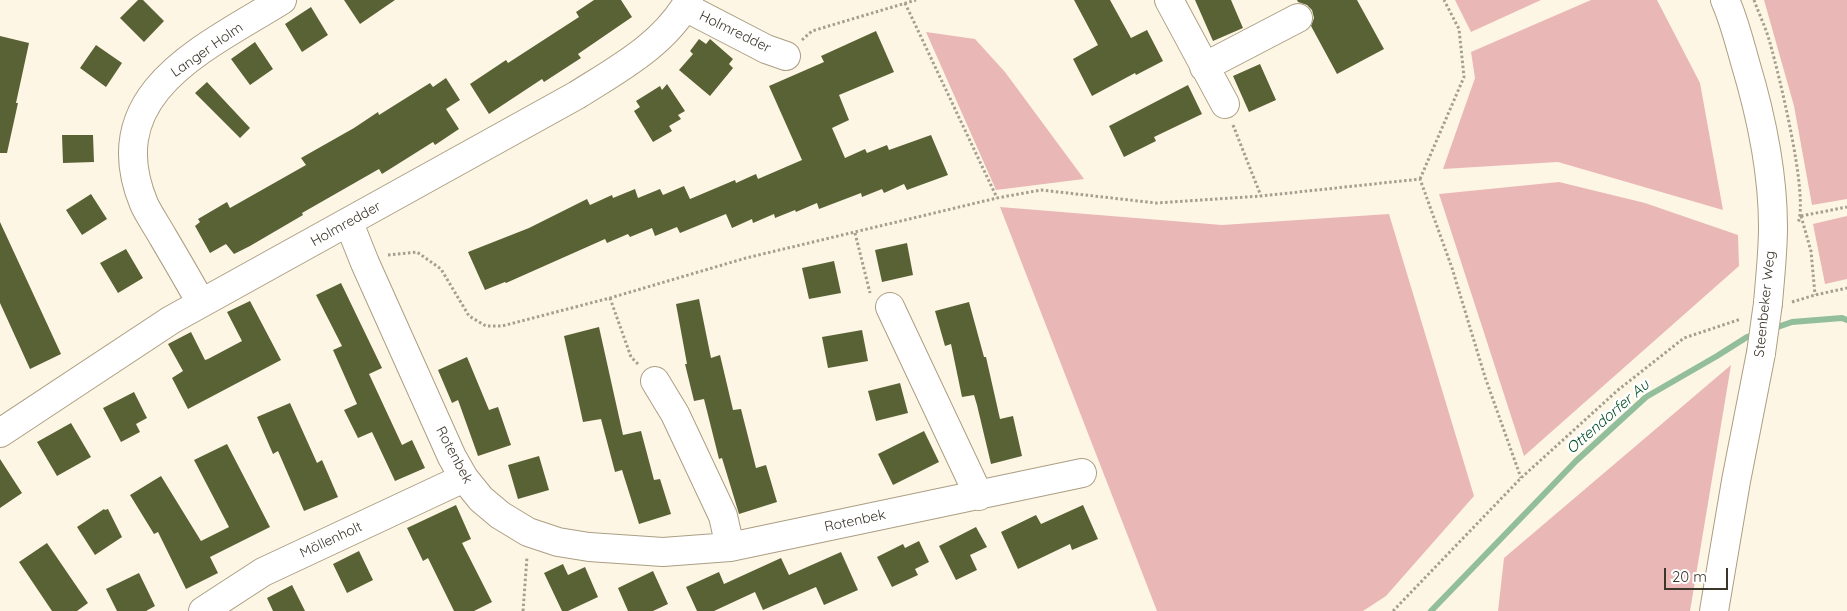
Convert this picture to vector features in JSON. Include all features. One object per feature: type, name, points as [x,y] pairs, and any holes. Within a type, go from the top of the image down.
[{"type":"street","name":"Langer Holm","points":[[201,303],[145,205],[136,180],[132,154],[136,126],[146,104],[172,73],[204,49],[282,0]]},
{"type":"street","points":[[1169,0],[1225,104]]},
{"type":"street","name":"Steenbeker Weg","points":[[1714,611],[1736,481],[1761,354],[1778,304],[1771,193],[1766,150],[1752,86],[1731,13],[1725,0]]},
{"type":"street","name":"Holmredder","points":[[0,433],[162,326],[201,303],[577,95],[626,64],[663,35],[687,4],[766,49],[786,56]]},
{"type":"street","points":[[1204,66],[1298,18]]},
{"type":"street","name":"Rotenbek","points":[[348,223],[452,457],[464,478],[481,499],[500,515],[528,532],[558,542],[599,548],[663,552],[730,547],[1082,473]]},
{"type":"street","points":[[890,306],[979,496]]},
{"type":"street","points":[[655,381],[676,414],[723,516],[730,547]]},
{"type":"street","name":"Möllenholt","points":[[203,611],[262,572],[464,478]]},
{"type":"path","points":[[786,56],[812,31],[916,0]]},
{"type":"path","points":[[1444,0],[1459,29],[1464,77],[1420,179],[1452,268],[1485,377],[1521,478]]},
{"type":"path","points":[[905,3],[996,198]]},
{"type":"path","points":[[1225,104],[1261,196]]},
{"type":"path","points":[[365,264],[389,254],[417,252],[441,269],[469,316],[486,326],[502,326],[610,298],[746,258],[996,198],[1041,190],[1156,203],[1261,196],[1420,179]]},
{"type":"path","points":[[1815,295],[1811,251],[1801,216],[1847,207]]},
{"type":"path","points":[[855,233],[872,298],[890,306]]},
{"type":"path","points":[[1778,304],[1847,288]]},
{"type":"path","points":[[610,298],[631,357],[655,381]]},
{"type":"path","points":[[1393,611],[1521,478],[1618,390],[1684,338],[1742,319]]},
{"type":"path","points":[[523,611],[528,532]]},
{"type":"shaded area","points":[[1455,0],[1541,0],[1471,32]]},
{"type":"shaded area","points":[[1591,0],[1657,0],[1700,83],[1723,210],[1558,162],[1443,169],[1475,78],[1471,52]]},
{"type":"shaded area","points":[[1764,0],[1847,0],[1847,199],[1812,205],[1794,106]]},
{"type":"shaded area","points":[[926,32],[975,39],[1005,72],[1084,179],[996,190]]},
{"type":"shaded area","points":[[1559,182],[1645,203],[1738,235],[1739,266],[1524,456],[1439,194]]},
{"type":"shaded area","points":[[1000,207],[1222,225],[1389,214],[1474,496],[1386,596],[1363,611],[1157,611]]},
{"type":"shaded area","points":[[1847,216],[1847,279],[1825,284],[1813,224]]},
{"type":"shaded area","points":[[1731,365],[1690,611],[1498,611],[1504,558]]},
{"type":"building","points":[[138,0],[143,0],[164,21],[144,42],[120,18]]},
{"type":"building","points":[[344,0],[395,0],[360,24]]},
{"type":"building","points":[[594,0],[621,0],[632,17],[578,54],[581,58],[544,82],[542,79],[489,114],[470,84],[506,60],[508,63],[579,17],[576,12]]},
{"type":"building","points":[[1074,0],[1110,0],[1131,38],[1147,30],[1163,61],[1136,75],[1135,73],[1092,96],[1073,59],[1098,45]]},
{"type":"building","points":[[1195,0],[1231,0],[1243,28],[1213,41]]},
{"type":"building","points":[[1297,0],[1357,0],[1384,49],[1337,74],[1311,26],[1314,18],[1312,10]]},
{"type":"building","points":[[311,7],[328,35],[302,52],[285,24]]},
{"type":"building","points":[[876,31],[894,72],[839,95],[849,120],[832,128],[845,158],[865,149],[867,153],[887,145],[889,150],[931,135],[948,175],[907,190],[904,184],[884,193],[882,189],[862,197],[861,193],[819,209],[817,203],[775,218],[774,214],[753,223],[752,219],[732,228],[726,214],[680,233],[677,227],[655,236],[652,228],[630,237],[628,234],[607,243],[605,239],[506,283],[485,290],[468,252],[529,228],[587,199],[590,205],[612,195],[613,198],[635,189],[638,198],[660,189],[663,195],[684,186],[690,199],[735,180],[736,183],[756,174],[758,179],[802,160],[769,86],[824,62],[821,56]]},
{"type":"building","points":[[0,36],[29,43],[7,153],[0,153]]},
{"type":"building","points":[[699,39],[706,44],[710,39],[733,59],[729,64],[733,68],[710,96],[679,70],[693,54],[690,51]]},
{"type":"building","points":[[255,42],[273,69],[250,85],[231,59]]},
{"type":"building","points":[[96,45],[122,63],[106,87],[80,68]]},
{"type":"building","points":[[1260,64],[1276,100],[1249,112],[1233,76]]},
{"type":"building","points":[[446,78],[460,100],[446,109],[459,129],[435,145],[433,142],[382,174],[379,169],[234,254],[226,244],[210,253],[195,226],[200,222],[198,219],[227,202],[230,208],[306,165],[301,158],[378,112],[379,115],[430,83],[433,87]]},
{"type":"building","points":[[207,82],[250,128],[240,138],[195,93]]},
{"type":"building","points":[[667,84],[685,111],[678,115],[681,119],[669,126],[672,131],[653,142],[634,111],[640,107],[636,101],[660,86],[662,90]]},
{"type":"building","points":[[1188,85],[1202,114],[1154,137],[1156,141],[1124,157],[1109,126]]},
{"type":"building","points":[[62,135],[93,135],[94,162],[63,163]]},
{"type":"building","points":[[91,194],[107,219],[82,235],[66,210]]},
{"type":"building","points":[[0,222],[61,354],[30,369],[0,303]]},
{"type":"building","points":[[907,243],[913,275],[882,282],[875,250]]},
{"type":"building","points":[[126,249],[143,278],[118,293],[100,263]]},
{"type":"building","points":[[834,261],[841,293],[809,299],[802,268]]},
{"type":"building","points":[[341,283],[382,368],[369,374],[402,445],[412,440],[425,468],[395,481],[372,432],[358,438],[344,410],[357,404],[333,350],[342,346],[316,295]]},
{"type":"building","points":[[699,299],[711,358],[720,355],[733,410],[741,409],[756,468],[766,465],[777,502],[739,514],[722,458],[719,459],[704,399],[694,401],[685,364],[687,364],[676,304]]},
{"type":"building","points":[[250,301],[281,360],[188,409],[172,378],[183,371],[168,344],[191,332],[205,360],[208,359],[242,341],[227,312]]},
{"type":"building","points":[[969,302],[984,357],[986,357],[1000,419],[1013,416],[1022,456],[991,464],[974,395],[962,397],[951,344],[945,346],[935,311]]},
{"type":"building","points":[[599,327],[623,435],[641,431],[654,480],[660,479],[671,514],[639,524],[622,470],[615,472],[601,419],[583,422],[564,336]]},
{"type":"building","points":[[862,330],[868,361],[828,368],[822,337]]},
{"type":"building","points":[[467,357],[489,410],[498,407],[511,445],[478,456],[458,400],[452,403],[438,370]]},
{"type":"building","points":[[900,383],[908,413],[876,421],[868,391]]},
{"type":"building","points":[[134,392],[147,418],[136,424],[140,432],[121,442],[103,408]]},
{"type":"building","points":[[290,403],[317,463],[322,460],[338,497],[304,511],[278,451],[273,454],[257,417]]},
{"type":"building","points":[[71,423],[91,457],[57,476],[37,442]]},
{"type":"building","points":[[924,431],[939,462],[893,485],[878,454]]},
{"type":"building","points":[[227,444],[270,527],[210,557],[218,573],[186,589],[158,532],[154,534],[130,495],[161,476],[201,541],[229,527],[194,460]]},
{"type":"building","points":[[539,456],[549,490],[518,499],[508,465]]},
{"type":"building","points":[[0,459],[22,493],[0,508]]},
{"type":"building","points":[[456,505],[471,539],[462,543],[492,602],[474,611],[454,611],[428,558],[423,561],[407,528]]},
{"type":"building","points":[[1083,505],[1098,539],[1072,550],[1070,544],[1018,569],[1001,532],[1036,515],[1041,524]]},
{"type":"building","points":[[104,509],[108,509],[122,537],[95,555],[77,527]]},
{"type":"building","points":[[976,527],[987,547],[970,555],[977,570],[956,580],[939,546]]},
{"type":"building","points":[[919,541],[929,562],[915,569],[918,575],[892,587],[877,557],[903,544],[905,548]]},
{"type":"building","points":[[47,543],[88,603],[77,611],[52,611],[19,562]]},
{"type":"building","points":[[359,551],[373,580],[347,593],[333,564]]},
{"type":"building","points":[[841,552],[858,590],[824,605],[816,587],[763,610],[755,592],[714,611],[697,611],[686,587],[719,572],[724,584],[781,558],[789,575]]},
{"type":"building","points":[[563,564],[568,575],[585,567],[598,597],[568,611],[562,611],[544,573]]},
{"type":"building","points":[[653,571],[668,604],[653,611],[628,611],[618,588]]},
{"type":"building","points":[[139,573],[155,606],[146,611],[117,611],[106,589]]},
{"type":"building","points":[[292,585],[305,611],[273,611],[267,598]]},
{"type":"waterway","name":"Ottendorfer Au","points":[[1772,329],[1792,322],[1842,318],[1847,320]]},
{"type":"waterway","name":"Ottendorfer Au","points":[[1431,611],[1576,461],[1646,397],[1747,337],[1756,334]]}]
